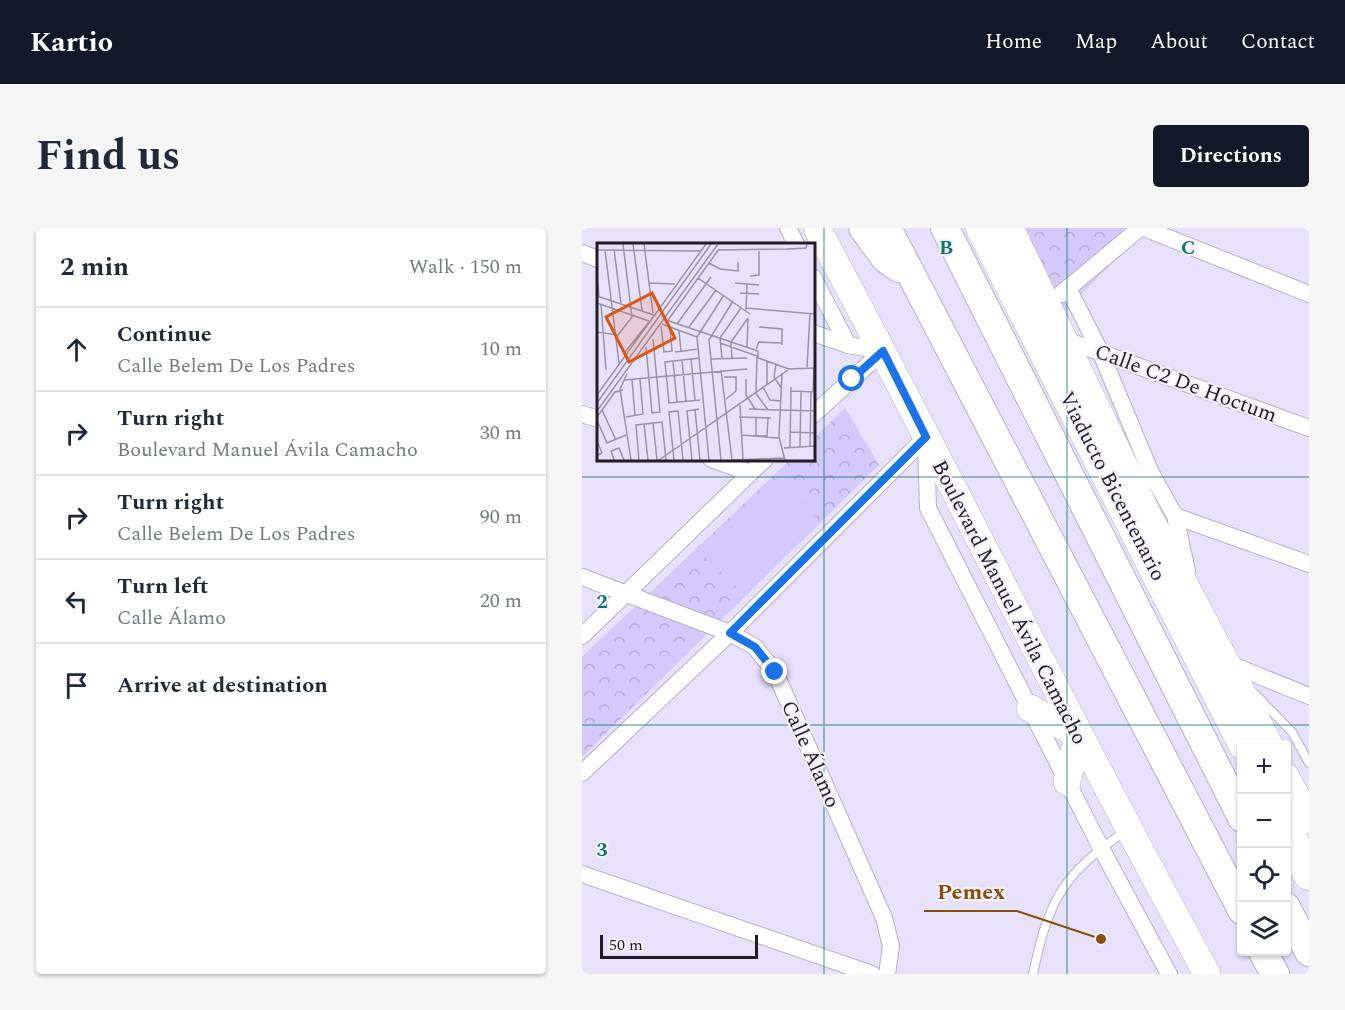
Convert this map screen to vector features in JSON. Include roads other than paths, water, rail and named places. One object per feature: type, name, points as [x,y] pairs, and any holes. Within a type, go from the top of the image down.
[{"type":"highway","points":[[863,228],[885,258],[912,279]]},
{"type":"highway","points":[[887,228],[1238,902]]},
{"type":"highway","points":[[945,228],[1237,808]]},
{"type":"highway","name":"Viaducto Bicentenario","points":[[982,228],[1242,740]]},
{"type":"highway","points":[[1291,837],[1309,874]]},
{"type":"highway","points":[[1291,915],[1309,952]]},
{"type":"highway","points":[[1266,956],[1275,974]]},
{"type":"main road","name":"Boulevard Manuel Ávila Camacho","points":[[817,228],[883,351],[1127,829],[1207,974]]},
{"type":"main road","points":[[1010,228],[1196,607],[1267,740]]},
{"type":"main road","points":[[1030,708],[1078,735],[1067,782]]},
{"type":"main road","points":[[1291,785],[1309,820]]},
{"type":"street","points":[[788,228],[796,243]]},
{"type":"street","points":[[1047,307],[1142,228],[1309,294]]},
{"type":"street","points":[[582,253],[597,259]]},
{"type":"street","points":[[814,279],[848,345]]},
{"type":"street","points":[[1068,288],[1100,351],[1151,473],[1175,516],[1196,607]]},
{"type":"street","points":[[814,333],[848,345],[883,351]]},
{"type":"street","name":"Calle C2 De Hoctum","points":[[1063,339],[1309,428]]},
{"type":"street","points":[[814,414],[883,351]]},
{"type":"street","points":[[582,414],[597,419]]},
{"type":"street","points":[[582,773],[730,633],[926,437]]},
{"type":"street","points":[[926,437],[928,508],[1101,848],[1169,974]]},
{"type":"street","points":[[714,460],[750,473]]},
{"type":"street","points":[[582,636],[764,460]]},
{"type":"street","points":[[1175,516],[1309,564]]},
{"type":"street","name":"Calle Álamo","points":[[582,577],[730,633],[755,647],[775,672],[884,918],[891,946],[887,974]]},
{"type":"street","points":[[1229,667],[1309,696]]},
{"type":"street","points":[[582,874],[872,974]]},
{"type":"lane","points":[[1229,667],[1292,732],[1309,763]]},
{"type":"lane","points":[[1034,974],[1041,935],[1063,885],[1079,866],[1127,829]]},
{"type":"place","name":"Pemex","points":[[1101,939]]}]
